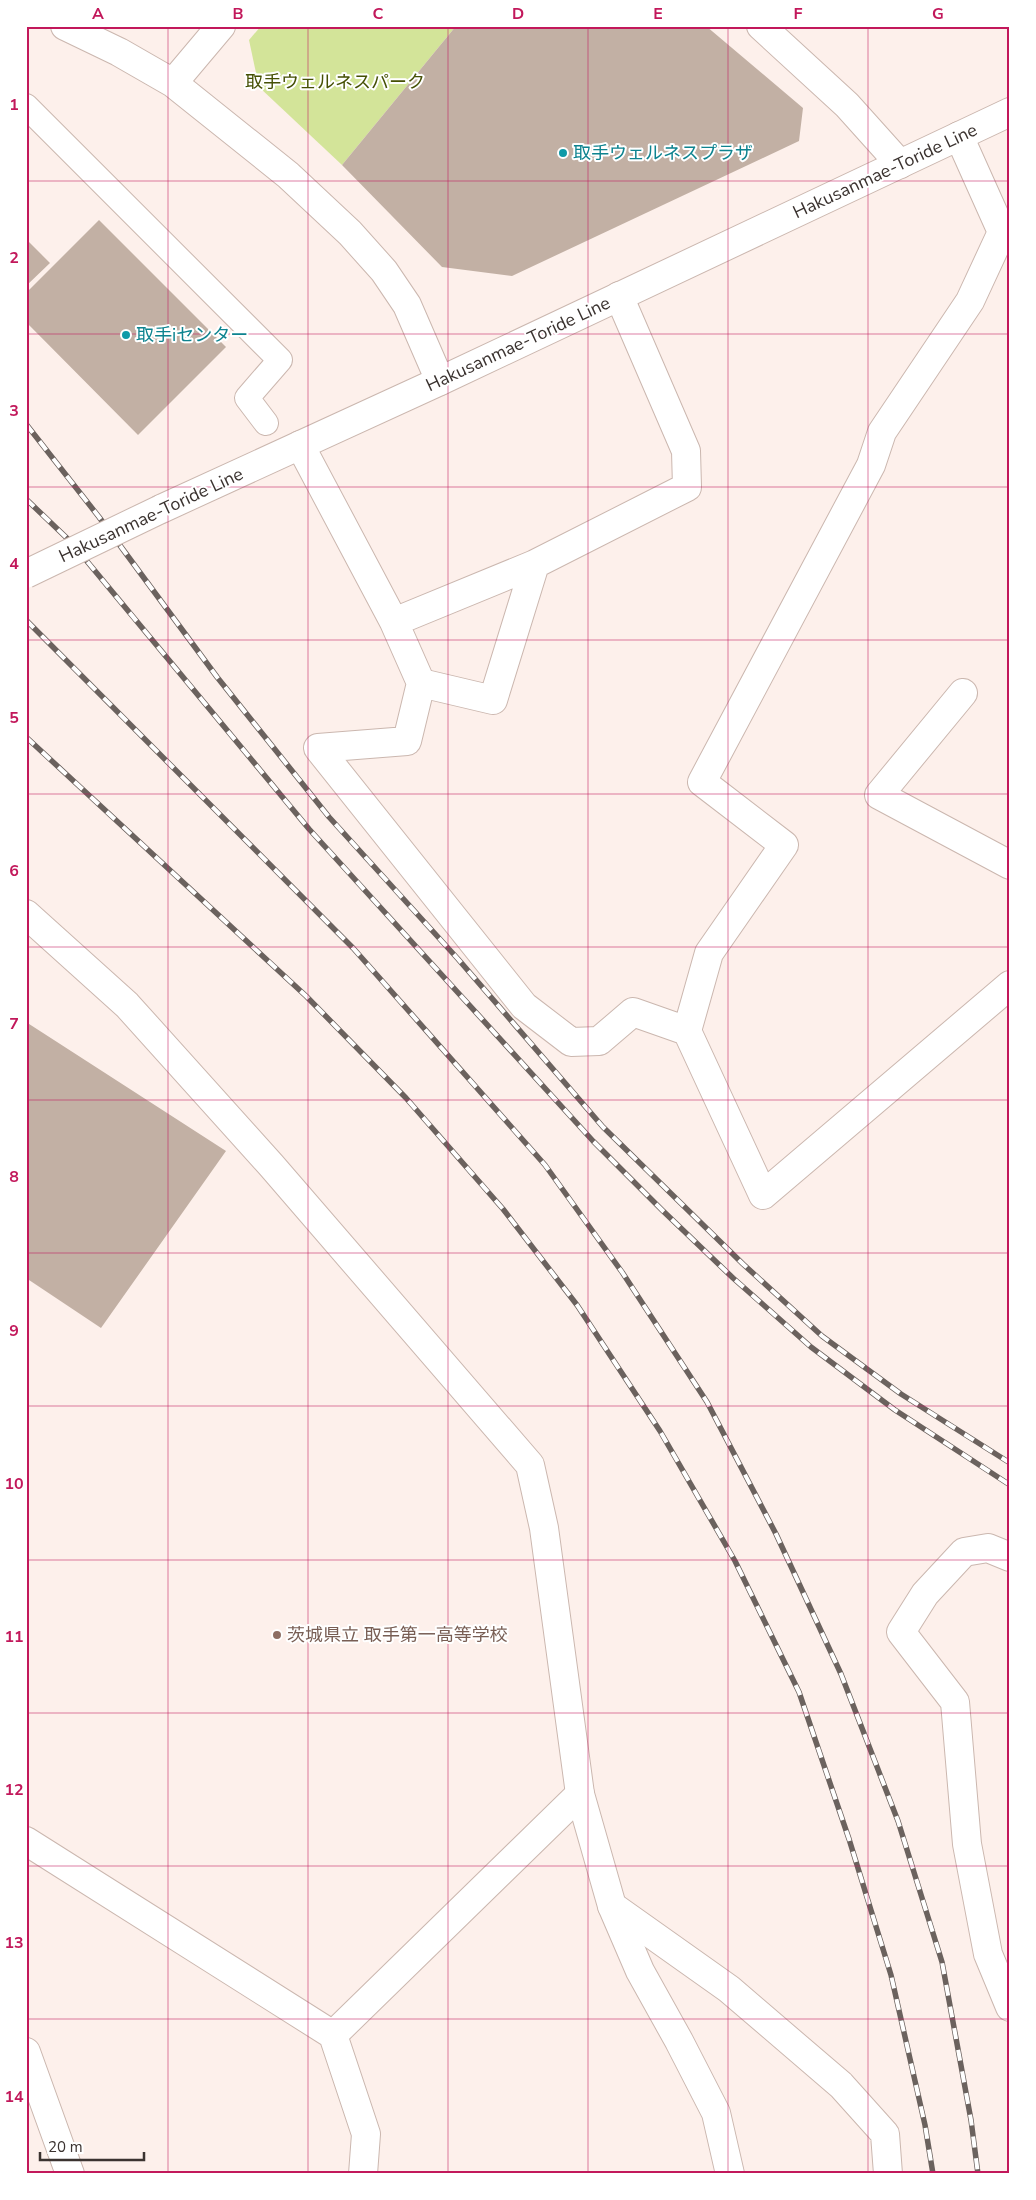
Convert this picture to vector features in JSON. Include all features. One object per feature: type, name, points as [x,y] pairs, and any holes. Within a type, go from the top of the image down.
[{"type":"street","points":[[65,26],[119,52],[173,83],[288,175],[356,239],[384,271],[406,305],[440,381]]},
{"type":"street","points":[[173,83],[221,26]]},
{"type":"street","points":[[761,26],[847,105],[900,164]]},
{"type":"street","points":[[26,106],[280,360],[248,398],[266,423]]},
{"type":"street","name":"Hakusanmae-Toride Line","points":[[26,574],[1010,112]]},
{"type":"street","points":[[959,136],[1006,236],[970,301],[882,432],[871,465],[702,782],[784,845],[709,953],[687,1031],[763,1195],[1010,985]]},
{"type":"street","points":[[394,622],[535,564],[687,487],[686,451],[619,296]]},
{"type":"street","points":[[300,445],[394,622],[421,682],[407,741],[318,748],[524,1006],[571,1042],[599,1041],[633,1012],[687,1031]]},
{"type":"street","points":[[421,682],[493,700],[535,564]]},
{"type":"street","points":[[963,693],[879,795],[1010,865]]},
{"type":"street","points":[[26,914],[127,1005],[272,1165],[530,1466],[544,1528],[580,1794],[612,1906],[640,1971],[716,2113],[730,2174]]},
{"type":"street","points":[[1010,1557],[988,1548],[964,1552],[925,1594],[901,1632],[955,1702],[966,1844],[988,1954],[1010,2007]]},
{"type":"street","points":[[333,2035],[580,1794]]},
{"type":"street","points":[[26,1841],[333,2035],[366,2134],[363,2174]]},
{"type":"street","points":[[612,1906],[729,1989],[841,2085],[885,2134],[888,2174]]},
{"type":"street","points":[[26,2052],[70,2174]]},
{"type":"green space","name":"取手ウェルネスパーク","points":[[261,26],[456,26],[342,165],[259,87],[249,40]]},
{"type":"building","name":"取手ウェルネスプラザ","points":[[456,26],[706,26],[803,108],[799,141],[512,276],[442,267],[342,165]]},
{"type":"building","name":"取手iセンター","points":[[99,220],[226,347],[138,435],[26,322],[26,293]]},
{"type":"building","points":[[26,239],[50,263],[26,286]]},
{"type":"building","points":[[26,1022],[226,1151],[101,1328],[26,1278]]},
{"type":"railway","points":[[26,424],[99,517],[217,677],[329,817],[458,959],[603,1127],[743,1264],[822,1336],[901,1394],[1010,1463]]},
{"type":"railway","points":[[26,499],[71,542],[309,829],[593,1141],[733,1278],[811,1347],[895,1410],[1010,1485]]},
{"type":"railway","points":[[26,620],[353,948],[545,1165],[622,1272],[707,1402],[776,1534],[841,1674],[898,1821],[942,1962],[971,2120],[978,2174]]},
{"type":"railway","points":[[26,737],[306,996],[406,1098],[503,1209],[577,1305],[660,1431],[735,1561],[799,1692],[849,1839],[891,1975],[925,2125],[933,2174]]},
{"type":"place","name":"取手ウェルネスプラザ","points":[[563,153]]},
{"type":"place","name":"取手iセンター","points":[[126,335]]},
{"type":"place","name":"茨城県立 取手第一高等学校","points":[[277,1635]]}]
